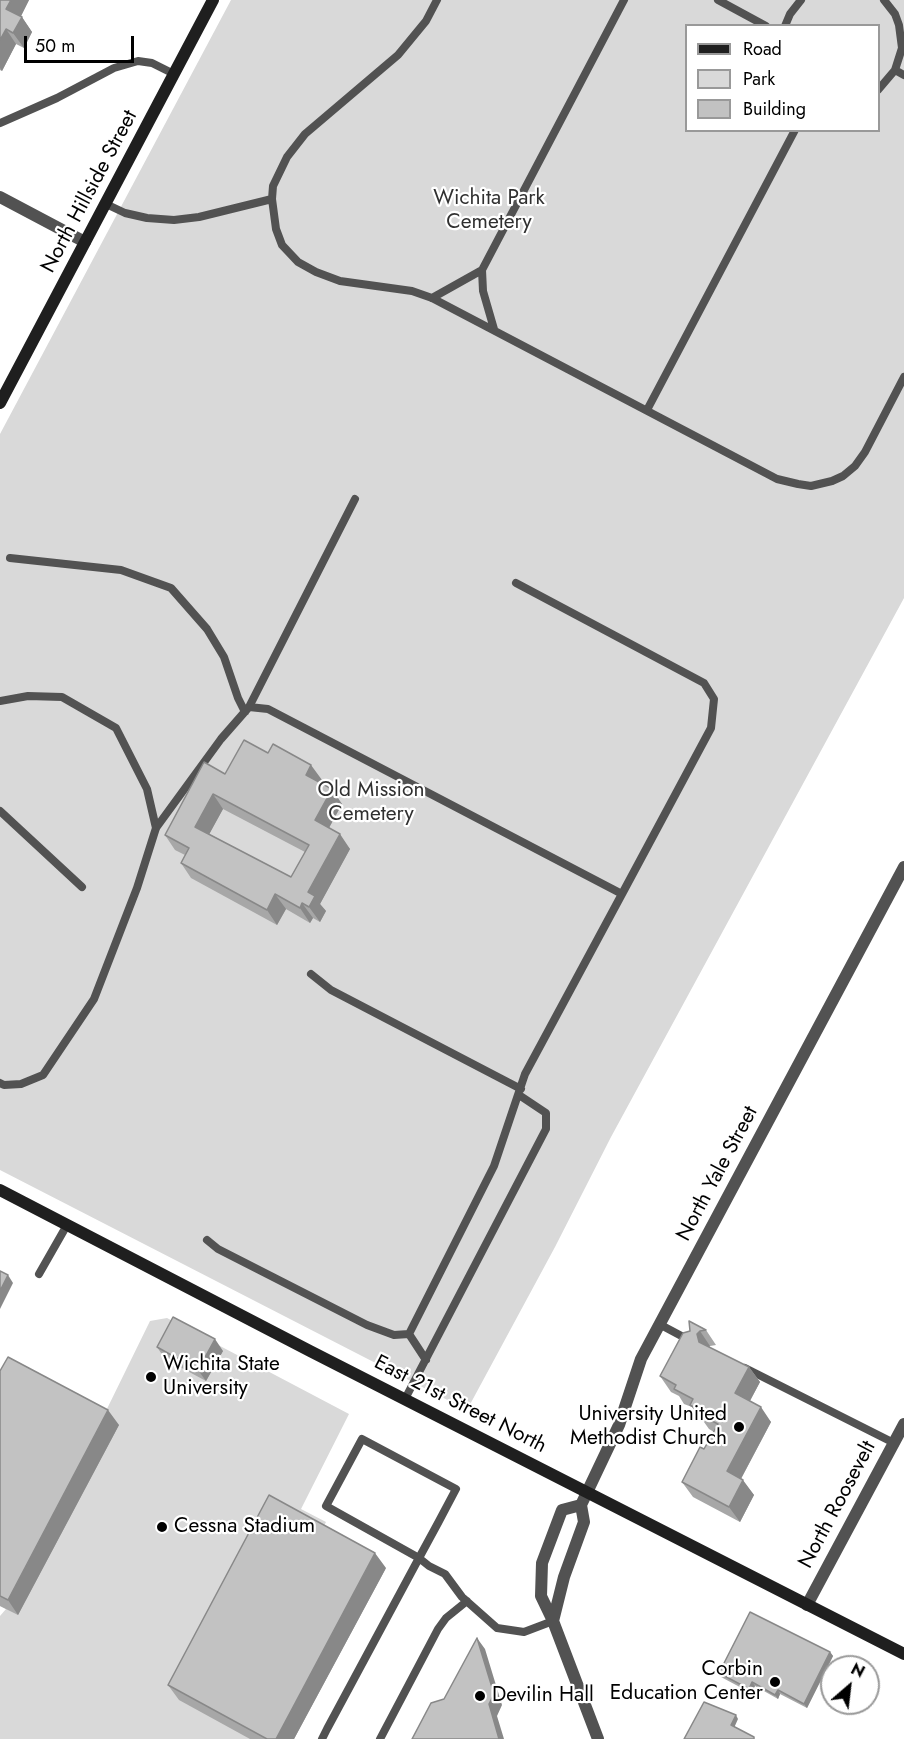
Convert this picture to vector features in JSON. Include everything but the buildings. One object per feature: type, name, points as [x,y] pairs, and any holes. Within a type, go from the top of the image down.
[{"type":"main road","name":"North Hillside Street","points":[[0,403],[213,0]]},
{"type":"main road","name":"East 21st Street North","points":[[0,1190],[904,1654]]},
{"type":"street","points":[[0,197],[86,242]]},
{"type":"street","name":"North Yale Street","points":[[553,1621],[564,1577],[584,1522],[581,1505],[619,1425],[640,1359],[904,867]]},
{"type":"street","name":"North Roosevelt","points":[[807,1605],[904,1424]]},
{"type":"street","name":"North Yale Street","points":[[581,1505],[562,1510],[542,1563],[541,1596],[553,1621],[598,1739]]},
{"type":"lane","points":[[438,0],[426,21],[398,55],[318,123],[296,145],[278,174],[273,186],[272,199],[276,229],[282,245],[298,262],[340,281],[412,291],[432,297],[777,479],[811,486],[832,481],[843,476],[855,466],[865,452],[904,377]]},
{"type":"lane","points":[[494,329],[483,291],[482,270],[624,0]]},
{"type":"lane","points":[[718,0],[762,24]]},
{"type":"lane","points":[[787,24],[790,14],[801,0]]},
{"type":"lane","points":[[880,89],[900,60],[902,36],[895,14],[884,0]]},
{"type":"lane","points":[[0,123],[57,98],[114,68],[138,61],[152,63],[174,74]]},
{"type":"lane","points":[[895,70],[904,75]]},
{"type":"lane","points":[[647,410],[794,132]]},
{"type":"lane","points":[[106,204],[125,213],[147,218],[174,220],[199,217],[272,199]]},
{"type":"lane","points":[[432,297],[482,270]]},
{"type":"lane","points":[[0,1083],[3,1085],[21,1084],[43,1075],[94,999],[137,888],[156,828],[221,739],[247,710],[355,499]]},
{"type":"lane","points":[[10,558],[121,570],[171,588],[207,629],[224,657],[237,698],[247,710]]},
{"type":"lane","points":[[408,1334],[494,1166],[525,1074],[711,728],[714,699],[704,683],[516,583]]},
{"type":"lane","points":[[0,701],[28,696],[62,697],[116,728],[147,789],[156,828]]},
{"type":"lane","points":[[247,710],[268,709],[622,894]]},
{"type":"lane","points":[[0,811],[82,887]]},
{"type":"lane","points":[[311,974],[331,990],[520,1092],[546,1113],[546,1129],[405,1399]]},
{"type":"lane","points":[[39,1274],[67,1225]]},
{"type":"lane","points":[[207,1239],[218,1249],[368,1325],[394,1335],[408,1334]]},
{"type":"lane","points":[[659,1324],[696,1343]]},
{"type":"lane","points":[[408,1334],[426,1360]]},
{"type":"lane","points":[[734,1362],[894,1443]]},
{"type":"lane","points":[[322,1739],[419,1558],[456,1490],[362,1439],[326,1506],[419,1558],[429,1566],[445,1574],[467,1601],[497,1628],[524,1632],[553,1621]]},
{"type":"lane","points":[[380,1739],[438,1629],[446,1618],[467,1601]]},
{"type":"green space","name":"Old Mission Cemetery","points":[[231,0],[904,0],[904,598],[611,1137],[467,1410],[0,1170],[0,434]]},
{"type":"green space","name":"Cessna Stadium","points":[[167,1318],[349,1414],[301,1509],[326,1522],[321,1532],[294,1739],[0,1739],[0,1616],[6,1609],[0,1606],[103,1417],[150,1321]]},
{"type":"place","name":"Wichita State University","points":[[151,1377]]},
{"type":"place","name":"University United Methodist Church","points":[[739,1427]]},
{"type":"place","name":"Cessna Stadium","points":[[162,1527]]},
{"type":"place","name":"Corbin Education Center","points":[[775,1682]]},
{"type":"place","name":"Devilin Hall","points":[[480,1696]]},
{"type":"park label","name":"Wichita Park Cemetery","points":[[489,211]]}]
